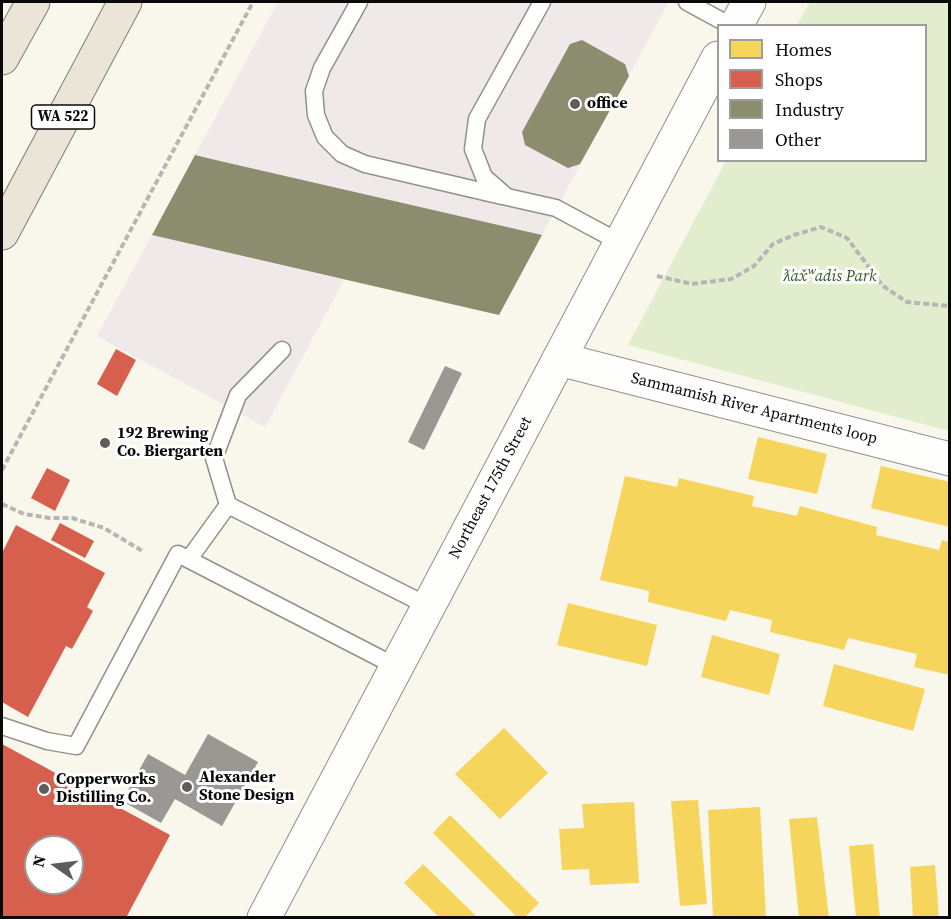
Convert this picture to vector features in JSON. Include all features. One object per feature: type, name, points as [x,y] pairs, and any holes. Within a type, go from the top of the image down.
[{"type":"main road","points":[[2,58],[33,2]]},
{"type":"main road","name":"WA 522","points":[[2,233],[125,2]]},
{"type":"street","points":[[735,24],[749,2]]},
{"type":"street","name":"Northeast 175th Street","points":[[264,918],[717,60]]},
{"type":"street","name":"Sammamish River Apartments loop","points":[[559,359],[950,459]]},
{"type":"lane","points":[[359,2],[322,68],[314,91],[316,115],[326,137],[342,154],[365,164],[556,208],[621,243]]},
{"type":"lane","points":[[507,197],[484,177],[473,149],[477,119],[542,2]]},
{"type":"lane","points":[[687,2],[730,24]]},
{"type":"lane","points":[[282,350],[238,395],[214,458],[228,505],[428,606]]},
{"type":"lane","points":[[189,559],[228,505]]},
{"type":"lane","points":[[2,726],[47,741],[76,746],[178,554],[397,667]]},
{"type":"path","points":[[2,470],[253,2]]},
{"type":"path","points":[[657,276],[692,284],[731,279],[754,266],[773,244],[820,227],[847,238],[884,286],[907,302],[950,306]]},
{"type":"path","points":[[2,504],[24,514],[50,518],[72,518],[104,528],[171,567]]},
{"type":"shaded area","points":[[278,2],[669,2],[542,235],[195,155]]},
{"type":"shaded area","points":[[152,235],[344,280],[265,427],[97,336]]},
{"type":"green space","name":"ƛ̕ax̌ʷadis Park","points":[[810,2],[949,2],[949,431],[628,345],[725,162],[927,162],[927,24],[798,24]]},
{"type":"building: Homes","points":[[758,437],[827,454],[817,494],[748,479]]},
{"type":"building: Homes","points":[[881,466],[950,482],[950,527],[871,508]]},
{"type":"building: Homes","points":[[625,476],[677,487],[679,478],[754,496],[752,506],[797,516],[800,506],[877,527],[876,535],[939,550],[942,540],[950,542],[950,675],[914,667],[917,654],[848,638],[844,650],[770,632],[772,620],[730,610],[726,621],[648,602],[649,591],[600,580]]},
{"type":"building: Homes","points":[[568,603],[657,625],[647,666],[557,645]]},
{"type":"building: Homes","points":[[712,635],[780,654],[769,695],[701,677]]},
{"type":"building: Homes","points":[[834,664],[925,689],[913,731],[823,706]]},
{"type":"building: Homes","points":[[504,728],[548,773],[500,819],[455,774]]},
{"type":"building: Homes","points":[[698,800],[707,904],[680,906],[671,801]]},
{"type":"building: Homes","points":[[634,802],[639,883],[590,885],[589,869],[562,870],[559,829],[584,828],[582,804]]},
{"type":"building: Homes","points":[[760,807],[766,918],[713,918],[708,810]]},
{"type":"building: Homes","points":[[450,815],[539,903],[524,918],[518,918],[433,833]]},
{"type":"building: Homes","points":[[817,817],[829,918],[799,918],[789,819]]},
{"type":"building: Homes","points":[[873,844],[880,918],[856,918],[849,846]]},
{"type":"building: Homes","points":[[423,864],[478,918],[440,918],[404,883]]},
{"type":"building: Homes","points":[[935,865],[939,918],[913,918],[910,867]]},
{"type":"building: Shops","points":[[116,349],[136,360],[117,396],[97,384]]},
{"type":"building: Shops","points":[[47,468],[70,480],[55,511],[31,498]]},
{"type":"building: Shops","points":[[60,523],[94,541],[85,558],[51,540]]},
{"type":"building: Shops","points":[[16,525],[105,573],[87,607],[93,611],[72,649],[66,646],[28,717],[2,702],[2,553]]},
{"type":"building: Shops","name":"Copperworks Distilling Co.","points":[[2,744],[170,835],[126,918],[2,918]]},
{"type":"building: Industry","name":"office","points":[[582,40],[625,64],[629,76],[580,164],[568,168],[525,145],[522,132],[570,44]]},
{"type":"building: Industry","points":[[195,155],[542,235],[499,315],[152,235]]},
{"type":"building: Other","points":[[445,366],[462,373],[424,450],[408,442]]},
{"type":"building: Other","name":"Alexander Stone Design","points":[[208,734],[258,762],[222,826],[175,799],[161,823],[122,801],[148,754],[185,775]]},
{"type":"place","name":"office","points":[[575,104]]},
{"type":"place","name":"192 Brewing Co. Biergarten","points":[[105,443]]},
{"type":"place","name":"Alexander Stone Design","points":[[187,787]]},
{"type":"place","name":"Copperworks Distilling Co.","points":[[44,789]]}]
